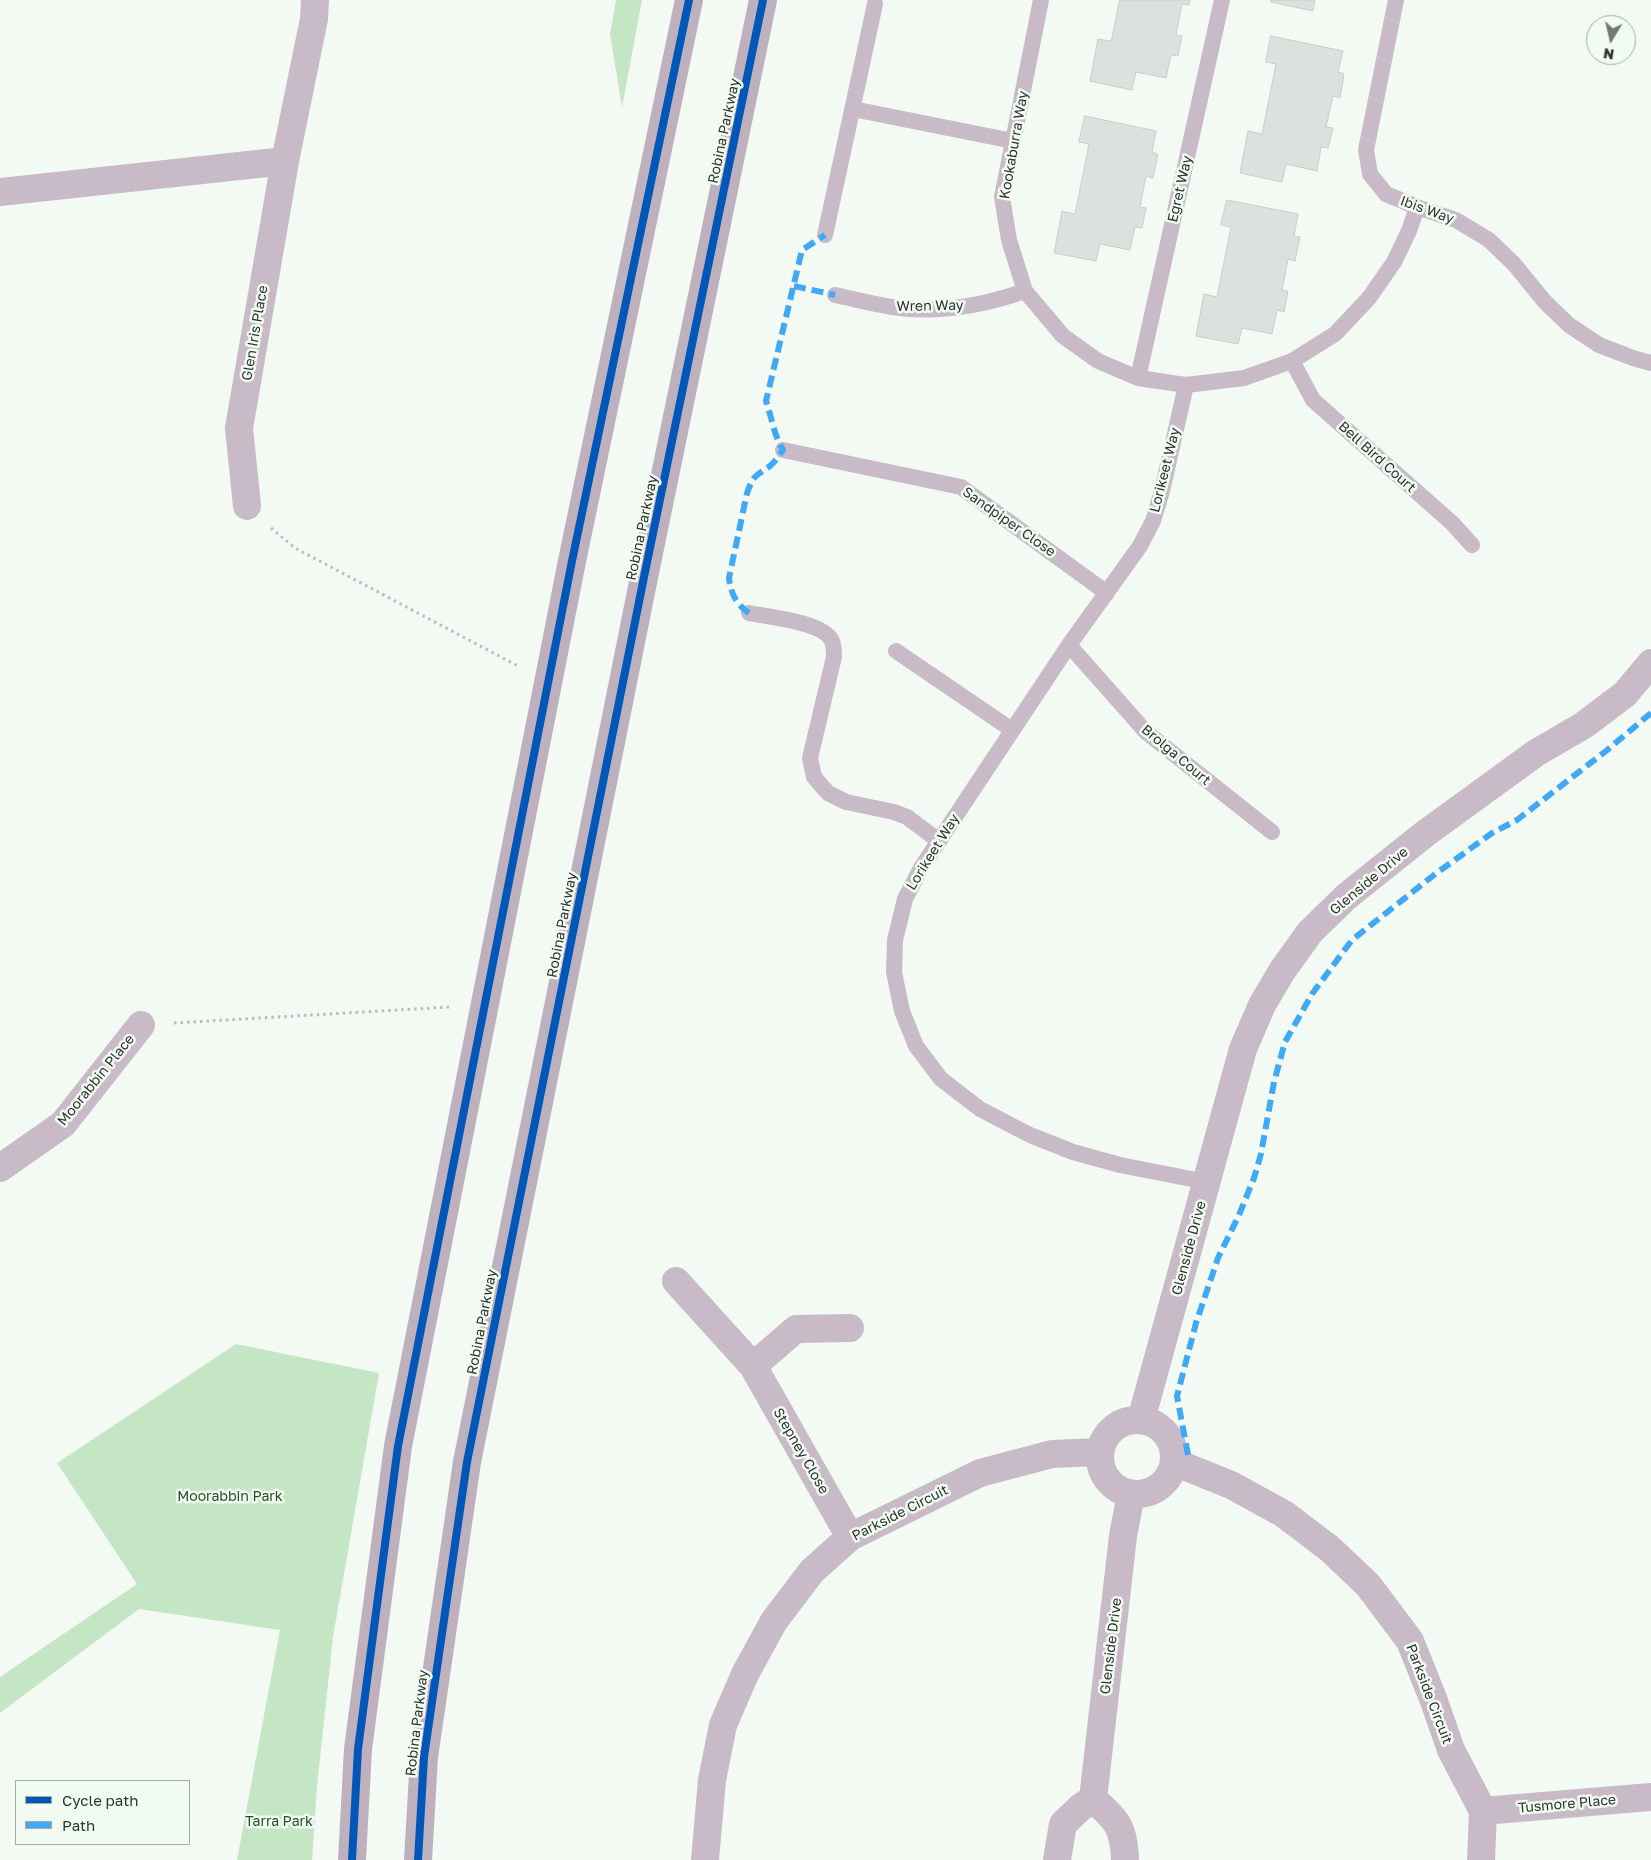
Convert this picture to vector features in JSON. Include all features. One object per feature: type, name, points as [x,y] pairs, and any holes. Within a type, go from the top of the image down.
[{"type":"main road","points":[[352,1860],[358,1750],[398,1446],[549,682],[689,0]]},
{"type":"main road","name":"Robina Parkway","points":[[418,1860],[424,1757],[467,1462],[646,568],[764,0]]},
{"type":"street","name":"Glen Iris Place","points":[[246,506],[239,428],[285,161],[314,19],[315,0]]},
{"type":"street","points":[[0,192],[285,161]]},
{"type":"street","name":"Glenside Drive","points":[[1141,1420],[1243,1049],[1262,1005],[1282,971],[1310,932],[1347,896],[1426,834],[1536,753],[1584,725],[1625,694],[1651,662]]},
{"type":"street","name":"Moorabbin Place","points":[[0,1168],[63,1124],[141,1026]]},
{"type":"street","name":"Stepney Close","points":[[676,1281],[753,1366],[850,1537]]},
{"type":"street","points":[[753,1366],[796,1329],[850,1328]]},
{"type":"street","points":[[1131,1420],[1141,1420],[1159,1427],[1166,1434],[1172,1443],[1174,1462],[1171,1472],[1159,1487],[1151,1492],[1131,1494],[1122,1491],[1107,1480],[1100,1462],[1100,1452],[1107,1434],[1114,1428],[1131,1420]]},
{"type":"street","name":"Parkside Circuit","points":[[705,1860],[712,1780],[723,1724],[745,1674],[779,1614],[812,1570],[850,1537],[980,1473],[1052,1454],[1100,1452]]},
{"type":"street","name":"Parkside Circuit","points":[[1174,1462],[1231,1485],[1284,1514],[1330,1549],[1368,1585],[1410,1641],[1451,1750],[1483,1812],[1481,1860]]},
{"type":"street","name":"Glenside Drive","points":[[1087,1803],[1123,1536],[1131,1494]]},
{"type":"street","name":"Tusmore Place","points":[[1483,1812],[1651,1797]]},
{"type":"street","points":[[1057,1860],[1063,1824],[1087,1803],[1112,1815],[1122,1831],[1125,1860]]},
{"type":"lane","name":"Kookaburra Way","points":[[1041,0],[1002,197],[1010,240],[1024,291],[1063,336],[1098,361],[1138,378],[1186,385],[1244,378],[1292,361],[1335,334],[1369,298],[1394,262],[1410,231],[1417,207]]},
{"type":"lane","name":"Egret Way","points":[[1138,378],[1222,0]]},
{"type":"lane","name":"Ibis Way","points":[[1396,0],[1366,150],[1370,174],[1386,194],[1456,220],[1489,240],[1514,264],[1545,302],[1570,325],[1599,345],[1633,358],[1651,362]]},
{"type":"lane","points":[[825,235],[875,4]]},
{"type":"lane","points":[[853,109],[1013,141]]},
{"type":"lane","name":"Wren Way","points":[[835,295],[893,307],[928,309],[960,308],[1005,298],[1024,291]]},
{"type":"lane","name":"Bell Bird Court","points":[[1292,361],[1313,400],[1452,523],[1472,545]]},
{"type":"lane","name":"Lorikeet Way","points":[[1186,385],[1162,491],[1153,521],[1140,546],[1069,645],[921,868],[905,899],[895,940],[894,972],[902,1011],[916,1046],[941,1079],[980,1110],[1030,1135],[1073,1152],[1120,1165],[1207,1182]]},
{"type":"lane","name":"Sandpiper Close","points":[[783,450],[961,487],[1107,593]]},
{"type":"lane","points":[[749,613],[811,625],[824,632],[832,640],[834,657],[810,758],[814,777],[828,792],[846,802],[894,812],[907,817],[939,841]]},
{"type":"lane","name":"Brolga Court","points":[[1069,645],[1146,732],[1272,832]]},
{"type":"lane","points":[[896,651],[1012,730]]},
{"type":"path","points":[[246,506],[295,548],[549,682]]},
{"type":"path","points":[[141,1026],[485,1004]]},
{"type":"green space","points":[[616,0],[642,0],[622,107],[610,34]]},
{"type":"green space","name":"Moorabbin Park","points":[[236,1344],[379,1373],[333,1637],[317,1786],[312,1860],[237,1860],[280,1630],[139,1609],[0,1713],[0,1677],[137,1584],[57,1463]]},
{"type":"building","points":[[1120,0],[1190,0],[1189,5],[1182,4],[1176,35],[1182,36],[1178,56],[1171,55],[1166,78],[1136,72],[1132,90],[1090,81],[1098,39],[1111,41]]},
{"type":"building","points":[[1271,0],[1315,0],[1313,11],[1271,2]]},
{"type":"building","points":[[1271,36],[1343,51],[1338,72],[1344,74],[1340,98],[1333,96],[1326,127],[1333,128],[1328,148],[1321,147],[1317,171],[1286,164],[1282,182],[1240,173],[1248,131],[1262,134],[1276,64],[1266,62]]},
{"type":"building","points":[[1085,116],[1156,131],[1152,152],[1158,154],[1153,178],[1146,176],[1140,207],[1146,208],[1142,228],[1135,227],[1130,250],[1100,244],[1096,261],[1054,253],[1062,211],[1075,214],[1089,144],[1079,142]]},
{"type":"building","points":[[1227,200],[1298,214],[1294,236],[1300,237],[1295,261],[1288,259],[1282,290],[1288,291],[1284,312],[1277,310],[1272,334],[1242,328],[1238,344],[1196,336],[1204,294],[1217,297],[1231,227],[1221,225]]},
{"type":"marked path","points":[[749,613],[735,598],[729,578],[751,482],[772,464],[783,450],[775,433],[766,401],[802,250],[825,235]]},
{"type":"marked path","points":[[794,286],[835,295]]},
{"type":"marked path","points":[[1188,1455],[1177,1396],[1196,1323],[1218,1258],[1239,1215],[1254,1178],[1261,1154],[1274,1082],[1285,1042],[1312,994],[1352,940],[1434,875],[1492,833],[1517,820],[1606,751],[1651,713]]},
{"type":"cycle path","points":[[352,1860],[358,1749],[398,1446],[572,561],[689,0]]},
{"type":"cycle path","points":[[418,1860],[424,1757],[467,1462],[644,577],[763,0]]},
{"type":"park label","name":"Tarra Park","points":[[279,1822]]}]
